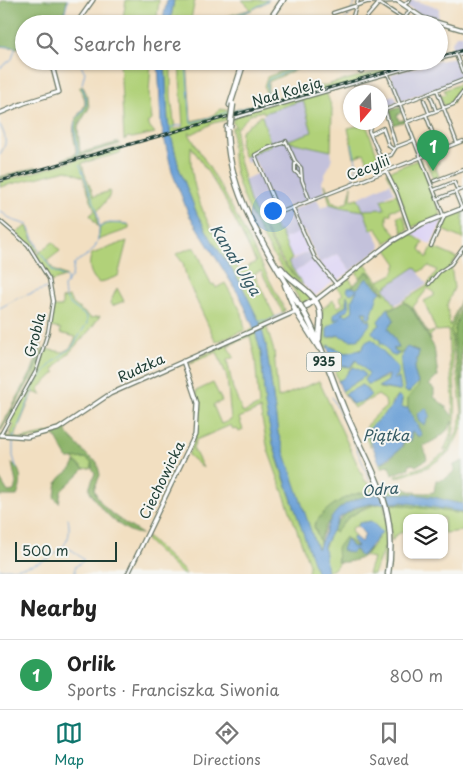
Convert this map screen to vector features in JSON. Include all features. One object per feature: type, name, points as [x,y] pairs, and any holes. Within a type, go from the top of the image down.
[{"type":"main road","points":[[82,15],[93,0]]},
{"type":"main road","points":[[275,15],[285,0]]},
{"type":"main road","points":[[397,1],[418,15]]},
{"type":"main road","points":[[448,26],[463,30]]},
{"type":"main road","points":[[0,113],[24,103],[60,92],[54,70]]},
{"type":"main road","name":"935","points":[[243,70],[231,104],[229,127],[232,159],[239,188],[304,312],[345,411],[376,475],[387,510],[390,550],[388,574]]},
{"type":"main road","name":"Rudzka","points":[[0,434],[14,437],[29,437],[55,430],[107,395],[177,364],[184,365],[188,359],[294,311],[326,292],[380,249],[410,230],[462,209]]},
{"type":"main road","points":[[279,267],[289,278],[308,292],[314,300],[320,312],[319,338],[321,350]]},
{"type":"main road","points":[[279,267],[294,311],[321,350]]},
{"type":"main road","name":"Ciechowicka","points":[[128,574],[194,439],[198,415],[194,392],[184,365]]},
{"type":"street","points":[[355,15],[358,0]]},
{"type":"street","points":[[404,5],[410,0]]},
{"type":"street","points":[[333,13],[367,2],[397,1]]},
{"type":"street","points":[[379,3],[397,15]]},
{"type":"street","points":[[369,15],[379,3]]},
{"type":"street","points":[[407,15],[410,10]]},
{"type":"street","points":[[448,57],[463,53]]},
{"type":"street","points":[[456,55],[463,73]]},
{"type":"street","name":"Nad Koleją","points":[[234,118],[401,70]]},
{"type":"street","points":[[388,74],[443,216],[431,246]]},
{"type":"street","points":[[388,109],[463,80]]},
{"type":"street","points":[[437,90],[457,143]]},
{"type":"street","points":[[407,122],[454,104],[460,93],[463,92]]},
{"type":"street","points":[[431,97],[436,111]]},
{"type":"street","points":[[424,100],[429,113]]},
{"type":"street","points":[[426,115],[439,150]]},
{"type":"street","points":[[388,120],[396,146]]},
{"type":"street","points":[[370,134],[382,128],[388,146],[393,150]]},
{"type":"street","points":[[370,130],[370,134],[381,158],[391,155],[396,146],[414,140]]},
{"type":"street","name":"Cecylii","points":[[297,167],[286,142],[254,155],[280,213],[463,141]]},
{"type":"street","points":[[297,167],[295,171],[299,172]]},
{"type":"street","points":[[297,167],[301,168],[299,172],[310,201]]},
{"type":"street","points":[[434,181],[463,170]]},
{"type":"street","points":[[386,171],[397,193],[410,230]]},
{"type":"street","points":[[434,190],[454,182],[462,209]]},
{"type":"street","points":[[437,199],[463,190]]},
{"type":"street","points":[[292,208],[315,258],[336,284]]},
{"type":"street","name":"Grobla","points":[[0,221],[28,245],[33,252],[36,252],[35,255],[49,280],[52,291],[52,315],[36,371],[0,434]]},
{"type":"street","points":[[430,284],[440,271],[452,264],[463,247]]},
{"type":"shaded area","points":[[412,0],[439,8],[439,15],[421,15],[405,5]]},
{"type":"shaded area","points":[[456,35],[463,35],[463,46],[453,49],[451,44]]},
{"type":"shaded area","points":[[455,57],[462,79],[402,101],[393,85],[391,74],[406,70],[448,70],[448,59]]},
{"type":"shaded area","points":[[394,95],[398,102],[388,107],[388,97]]},
{"type":"shaded area","points":[[303,100],[313,132],[288,141],[331,151],[332,158],[322,182],[326,194],[259,220],[250,202],[243,180],[261,172],[254,160],[247,163],[244,157],[271,145],[262,116],[268,111]]},
{"type":"shaded area","points":[[390,183],[394,192],[382,199],[386,209],[364,211],[381,247],[351,271],[338,254],[319,263],[304,231],[283,239],[271,219],[317,199],[321,208],[330,204],[363,210],[358,198]]},
{"type":"shaded area","points":[[444,217],[431,245],[409,232],[428,223]]},
{"type":"shaded area","points":[[301,231],[310,251],[292,259],[283,239]]},
{"type":"shaded area","points":[[310,251],[314,259],[293,272],[288,262]]},
{"type":"shaded area","points":[[338,254],[351,271],[336,282],[319,263]]},
{"type":"shaded area","points":[[314,259],[333,282],[315,296],[293,272]]},
{"type":"shaded area","points":[[415,267],[427,284],[395,305],[384,288]]},
{"type":"green space","points":[[3,0],[67,0],[64,15],[15,15],[15,48],[0,46],[0,4]]},
{"type":"green space","points":[[126,0],[159,0],[157,15],[124,15]]},
{"type":"green space","points":[[174,0],[195,0],[192,15],[172,15]]},
{"type":"green space","points":[[242,0],[269,0],[239,15],[231,15],[251,9]]},
{"type":"green space","points":[[120,70],[150,70],[149,94],[152,120],[147,123],[155,133],[132,138],[128,137],[124,140]]},
{"type":"green space","points":[[165,70],[171,70],[171,96],[175,130],[183,127],[180,70],[188,70],[191,121],[210,117],[221,109],[231,111],[268,100],[264,86],[267,77],[285,70],[295,70],[268,82],[268,91],[272,99],[383,70],[400,70],[349,85],[343,85],[343,87],[326,92],[332,108],[331,151],[286,141],[312,132],[303,100],[264,113],[263,111],[251,114],[236,129],[236,148],[250,202],[281,261],[298,280],[283,261],[263,225],[271,219],[277,232],[280,231],[292,259],[288,262],[303,285],[289,276],[281,266],[251,214],[240,188],[235,172],[232,146],[232,127],[236,127],[232,122],[235,118],[213,123],[192,134],[188,132],[225,194],[285,310],[283,313],[261,271],[254,274],[275,317],[265,322],[274,351],[278,398],[319,381],[365,481],[371,485],[373,493],[366,492],[349,497],[331,508],[318,520],[314,526],[320,542],[317,550],[278,433],[266,345],[260,323],[240,282],[197,214],[179,168],[168,122]],"holes":[[[191,146],[223,196],[256,262],[240,271],[220,243],[204,212],[193,180]]]},
{"type":"green space","points":[[463,83],[463,92],[459,94],[456,92],[452,99],[454,103],[444,106],[440,96],[446,94],[444,90]]},
{"type":"green space","points":[[83,86],[88,98],[89,108],[78,127],[80,153],[119,142],[120,144],[65,160],[63,159],[76,154],[74,129],[75,120],[85,105],[79,88]]},
{"type":"green space","points":[[400,107],[402,112],[397,115],[399,121],[405,119],[406,121],[392,125],[394,123],[391,113],[388,114],[388,112]]},
{"type":"green space","points":[[262,116],[271,145],[244,157],[240,147],[241,131]]},
{"type":"green space","points":[[348,130],[368,130],[379,160],[369,164],[364,153],[354,157]]},
{"type":"green space","points":[[121,147],[120,153],[82,163],[94,196],[110,191],[109,197],[96,213],[98,227],[90,215],[95,211],[83,177],[67,170],[0,187],[0,182]]},
{"type":"green space","points":[[431,156],[432,158],[436,156],[439,163],[435,165],[439,177],[433,179],[425,158]]},
{"type":"green space","points":[[420,159],[441,215],[410,228],[403,210],[404,206],[387,172]]},
{"type":"green space","points":[[37,167],[35,169],[0,179],[0,177]]},
{"type":"green space","points":[[325,184],[332,202],[339,205],[348,202],[352,186],[351,200],[358,198],[363,210],[385,209],[381,200],[397,194],[401,208],[391,210],[391,214],[387,215],[387,223],[397,236],[386,243],[376,228],[371,230],[364,211],[330,204]]},
{"type":"green space","points":[[463,210],[463,239],[440,229],[446,216]]},
{"type":"green space","points":[[403,215],[408,229],[403,233],[397,217]]},
{"type":"green space","points":[[122,223],[129,225],[129,229],[98,240],[100,227],[105,224]]},
{"type":"green space","points":[[27,226],[38,251],[36,252],[16,233]]},
{"type":"green space","points":[[409,232],[423,242],[420,249],[427,258],[432,247],[457,258],[451,265],[454,288],[447,305],[450,326],[462,297],[461,295],[463,295],[451,330],[463,303],[454,336],[463,398],[463,425],[447,455],[445,453],[449,448],[444,450],[450,436],[453,407],[449,330],[436,331],[424,301],[434,296],[434,293],[428,288],[413,307],[428,333],[435,331],[430,336],[431,340],[411,306],[403,301],[427,286],[437,270],[429,266],[419,272],[415,267],[384,288],[395,305],[394,308],[387,308],[380,325],[373,334],[395,356],[413,348],[419,352],[419,385],[408,398],[408,408],[401,408],[402,399],[397,397],[392,401],[390,408],[367,431],[371,447],[365,435],[366,430],[371,420],[386,407],[385,400],[378,395],[354,408],[342,391],[361,379],[358,370],[354,367],[350,368],[345,378],[338,381],[333,365],[352,366],[356,360],[369,374],[364,380],[370,384],[389,376],[388,381],[379,388],[398,391],[399,378],[393,380],[386,354],[376,345],[346,353],[328,345],[328,348],[325,348],[323,343],[322,309],[333,300],[338,307],[343,304],[339,297],[343,294],[336,286],[348,277],[354,285],[347,291],[354,292],[357,290],[353,311],[347,315],[341,314],[348,310],[346,300],[346,306],[339,310],[334,319],[341,317],[333,323],[329,338],[363,333],[369,323],[362,312],[370,314],[378,295],[381,292],[385,294],[368,271],[359,278],[356,270],[365,263],[383,288],[379,281],[393,274],[397,264],[386,248]],"holes":[[[452,338],[462,411],[459,428],[449,448],[453,434],[456,405]],[[362,385],[368,390],[370,396],[364,401],[351,403],[346,393]]]},
{"type":"green space","points":[[127,241],[118,276],[99,283],[93,277],[90,270],[92,254]]},
{"type":"green space","points":[[53,242],[60,251],[47,261],[54,270],[67,276],[51,282],[36,255]]},
{"type":"green space","points":[[195,248],[198,253],[211,285],[214,284],[216,288],[225,283],[242,313],[245,330],[216,342],[187,280],[183,263],[176,254]]},
{"type":"green space","points":[[367,271],[385,294],[367,278],[357,289],[352,287]]},
{"type":"green space","points":[[285,275],[311,297],[310,299],[302,304]]},
{"type":"green space","points":[[117,288],[124,301],[112,306],[110,303]]},
{"type":"green space","points":[[69,297],[72,303],[91,318],[100,316],[90,330],[53,370],[56,372],[38,389],[42,395],[33,392],[15,436],[10,434],[14,425],[11,422],[8,423],[32,383],[43,349],[64,352],[71,347],[76,337],[60,333],[61,329],[50,327],[53,307],[62,307],[62,299]]},
{"type":"green space","points":[[403,302],[410,306],[434,347],[438,376],[429,385],[434,389],[434,397],[445,406],[453,417],[446,431],[423,446],[427,459],[416,466],[413,464],[409,465],[409,468],[392,475],[389,465],[381,468],[380,464],[389,459],[403,446],[403,439],[411,441],[411,433],[413,432],[419,437],[422,436],[408,408],[408,398],[419,385],[414,370],[419,352],[413,348],[399,354],[393,348],[399,347],[388,328],[394,320],[388,308],[394,308]]},
{"type":"green space","points":[[463,308],[461,333],[463,398],[454,340],[455,326]]},
{"type":"green space","points":[[254,328],[264,371],[273,444],[317,574],[308,574],[309,564],[268,450],[260,409],[239,418],[243,430],[239,432],[237,429],[233,430],[231,425],[196,440],[193,448],[203,468],[188,455],[197,423],[196,391],[213,383],[222,401],[213,405],[221,424],[231,420],[227,377],[217,352],[186,365],[234,341]],"holes":[[[250,336],[255,358],[259,405],[243,413],[233,389],[227,360],[234,357],[227,346]]]},
{"type":"green space","points":[[42,342],[36,369],[1,431],[0,429],[31,373]]},
{"type":"green space","points":[[67,426],[66,433],[89,457],[97,462],[100,475],[94,489],[97,497],[114,515],[142,534],[127,529],[111,518],[93,496],[89,489],[95,473],[92,463],[86,458],[68,459],[55,436],[54,432]]},
{"type":"green space","points":[[53,432],[54,435],[24,440],[0,439],[0,435],[21,439]]},
{"type":"green space","points":[[444,453],[446,455],[428,467],[397,478],[396,476],[427,465]]},
{"type":"green space","points":[[86,458],[92,463],[92,468],[84,469],[73,459]]},
{"type":"green space","points":[[463,461],[463,504],[413,495],[385,495],[385,487],[400,485],[407,490],[416,492],[434,492],[436,480],[448,477],[454,471],[454,465]]},
{"type":"green space","points":[[75,462],[84,469],[61,491],[59,503],[54,497],[57,483],[72,468]]},
{"type":"green space","points":[[12,463],[20,474],[19,492],[17,496],[0,496],[0,479],[8,492],[14,491],[16,483]]},
{"type":"green space","points":[[370,492],[382,495],[363,498],[349,504],[336,513],[326,525],[320,542],[314,526],[329,508],[344,498],[359,493]]},
{"type":"green space","points":[[381,503],[365,507],[348,518],[336,532],[331,531],[341,518],[352,510],[365,505]]},
{"type":"green space","points":[[384,503],[389,539],[386,574],[383,574],[384,547],[374,574],[368,574],[373,558],[365,556],[378,538],[371,521],[359,523],[358,526],[353,527],[351,531],[355,537],[352,539],[354,542],[350,543],[345,537],[339,550],[337,562],[339,562],[334,569],[327,572],[323,551],[331,531],[336,532],[345,520],[357,512]]},
{"type":"green space","points":[[386,503],[419,503],[463,512],[463,514]]},
{"type":"green space","points":[[387,504],[410,505],[463,514],[463,531],[448,533],[448,514],[403,514],[403,532],[396,535],[392,541]]},
{"type":"green space","points":[[147,537],[186,574],[182,574],[146,540]]},
{"type":"green space","points":[[345,537],[357,547],[352,547],[346,539],[353,549],[363,556],[370,547],[368,551],[365,555],[362,557],[357,559],[348,562],[338,562],[337,548]]},
{"type":"water","points":[[167,0],[174,0],[172,15],[164,15]]},
{"type":"water","points":[[158,70],[165,70],[168,122],[179,168],[197,214],[240,282],[260,323],[266,345],[278,433],[317,549],[336,512],[356,499],[395,493],[433,497],[463,504],[463,512],[403,502],[369,504],[356,507],[339,518],[324,546],[327,574],[317,574],[273,444],[265,405],[261,353],[255,331],[241,298],[189,215],[172,172],[161,124]]},
{"type":"water","points":[[367,278],[381,292],[378,295],[371,317],[368,319],[366,316],[367,312],[362,312],[368,322],[370,319],[371,323],[358,340],[350,340],[338,335],[327,338],[327,328],[341,317],[334,320],[334,314],[346,306],[347,295],[350,305],[348,310],[341,314],[347,315],[353,311],[352,300],[357,290],[351,294],[347,291],[348,288],[357,289]]},
{"type":"water","points":[[388,308],[394,320],[388,328],[399,347],[393,349],[399,354],[395,356],[391,355],[383,344],[379,344],[381,341],[372,331],[380,325],[378,321]]},
{"type":"water","points":[[372,339],[398,368],[398,375],[393,379],[399,378],[401,389],[399,391],[378,387],[388,381],[389,376],[387,375],[367,384],[364,380],[369,374],[356,360],[350,367],[333,365],[327,345],[345,353],[361,350],[366,342]]},
{"type":"water","points":[[407,347],[419,352],[414,370],[418,383],[408,393],[405,391],[401,368],[402,356]]},
{"type":"water","points":[[354,367],[363,372],[365,376],[342,391],[338,381]]},
{"type":"water","points":[[362,385],[371,395],[364,401],[352,404],[345,394]]},
{"type":"water","name":"Piątka","points":[[399,396],[402,399],[401,408],[408,408],[422,435],[419,437],[413,432],[411,433],[411,441],[404,439],[401,448],[380,464],[367,432]]},
{"type":"water","points":[[426,408],[430,415],[425,425],[419,422],[417,414]]},
{"type":"water","points":[[371,521],[382,532],[363,555],[360,556],[355,549],[351,553],[342,550],[346,539],[352,547],[357,547],[352,539],[355,537],[361,542],[365,535],[358,526],[359,523]]},
{"type":"waterway","points":[[64,15],[68,0]]},
{"type":"waterway","points":[[253,9],[269,0]]},
{"type":"waterway","points":[[354,6],[356,0]]},
{"type":"waterway","points":[[351,14],[353,8]]},
{"type":"waterway","points":[[235,15],[251,10]]},
{"type":"waterway","points":[[0,46],[15,47]]},
{"type":"waterway","points":[[0,68],[12,59],[15,49]]},
{"type":"waterway","points":[[82,84],[85,72],[84,70]]},
{"type":"waterway","points":[[187,70],[191,123],[229,112]]},
{"type":"waterway","points":[[233,111],[270,101],[267,88],[269,79],[292,70]]},
{"type":"waterway","points":[[78,155],[74,126],[76,119],[86,106],[86,98],[82,87]]},
{"type":"waterway","points":[[0,125],[5,140],[0,154]]},
{"type":"waterway","points":[[168,128],[182,125]]},
{"type":"waterway","points":[[351,184],[357,166],[352,144]]},
{"type":"waterway","points":[[80,165],[97,211]]},
{"type":"waterway","points":[[0,211],[12,220],[28,225]]},
{"type":"waterway","points":[[65,297],[64,287],[72,276],[74,264],[91,252],[97,244],[99,228],[97,212]]},
{"type":"waterway","points":[[100,227],[109,223],[128,224]]},
{"type":"waterway","points":[[29,227],[39,250]]},
{"type":"waterway","points":[[40,252],[53,271],[67,278],[67,283]]},
{"type":"waterway","points":[[0,308],[18,298],[47,288]]},
{"type":"waterway","points":[[36,383],[51,364],[73,346],[87,323],[87,317],[71,305],[66,298]]},
{"type":"waterway","points":[[259,322],[264,320],[265,322],[282,314]]},
{"type":"waterway","points":[[13,439],[34,388]]},
{"type":"waterway","points":[[332,397],[354,442]]},
{"type":"waterway","points":[[13,440],[13,456],[17,469]]},
{"type":"waterway","name":"Odra","points":[[355,445],[370,480]]},
{"type":"waterway","points":[[0,569],[29,566],[49,558],[64,546],[68,538],[68,518]]},
{"type":"waterway","points":[[63,547],[72,550],[84,560],[75,567],[75,574]]},
{"type":"railway","points":[[448,54],[463,50]]},
{"type":"railway","points":[[0,181],[392,70]]},
{"type":"place","name":"Orlik","points":[[433,171]]},
{"type":"water label","name":"Kanał Ulga","points":[[235,260]]}]
